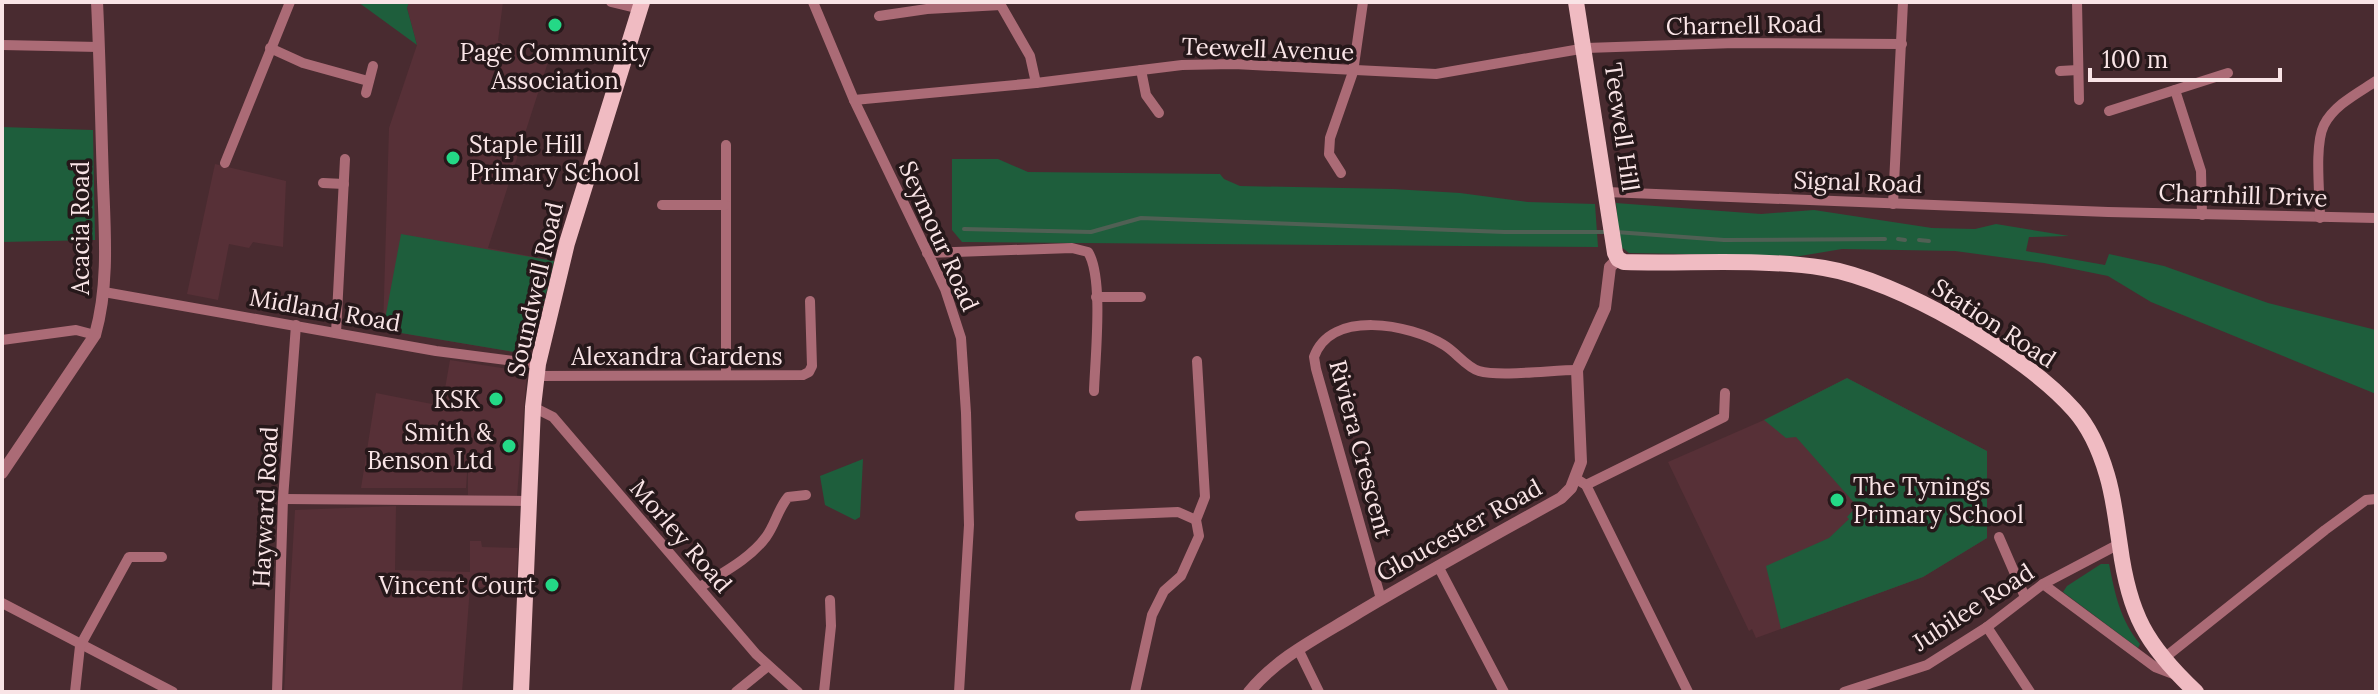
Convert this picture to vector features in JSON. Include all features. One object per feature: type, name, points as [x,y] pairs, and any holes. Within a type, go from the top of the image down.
[{"type":"main road","name":"Teewell Hill","points":[[1576,2],[1586,48],[1616,252]]},
{"type":"main road","name":"Soundwell Road","points":[[521,692],[533,407],[538,370],[567,243],[641,5]]},
{"type":"main road","name":"Station Road","points":[[1616,252],[1624,262],[1784,264],[1827,269],[1877,283],[1919,301],[2003,351],[2075,411],[2098,445],[2114,496],[2126,584],[2137,617],[2151,645],[2196,692]]},
{"type":"street","name":"Acacia Road","points":[[2,473],[95,335],[104,292],[97,2]]},
{"type":"street","points":[[225,163],[290,2]]},
{"type":"street","points":[[611,2],[641,5]]},
{"type":"street","name":"Seymour Road","points":[[813,2],[854,100],[952,305],[964,355],[969,525],[959,692]]},
{"type":"street","points":[[1341,173],[1329,154],[1330,138],[1353,72],[1363,2]]},
{"type":"street","points":[[1893,204],[1903,2]]},
{"type":"street","points":[[2077,2],[2079,100]]},
{"type":"street","points":[[879,16],[1000,3],[1030,56],[1036,83]]},
{"type":"street","name":"Charnell Road","points":[[1586,48],[1735,43],[1902,44]]},
{"type":"street","points":[[2,45],[99,47]]},
{"type":"street","points":[[270,48],[303,63],[368,81]]},
{"type":"street","name":"Teewell Avenue","points":[[854,100],[1036,83],[1182,65],[1234,64],[1436,74],[1586,48]]},
{"type":"street","points":[[366,93],[373,66]]},
{"type":"street","points":[[1141,70],[1146,95],[1159,113]]},
{"type":"street","points":[[2060,71],[2078,70]]},
{"type":"street","points":[[2109,111],[2228,73]]},
{"type":"street","points":[[2320,218],[2323,126],[2337,108],[2376,81]]},
{"type":"street","points":[[2175,90],[2201,171],[2202,215]]},
{"type":"street","points":[[726,145],[726,375]]},
{"type":"street","points":[[336,333],[345,159]]},
{"type":"street","points":[[323,183],[344,184]]},
{"type":"street","name":"Signal Road","points":[[1608,198],[2108,212]]},
{"type":"street","points":[[662,205],[725,205]]},
{"type":"street","name":"Charnhill Drive","points":[[2108,212],[2376,218]]},
{"type":"street","points":[[927,253],[1082,249],[1088,252],[1094,262],[1096,297],[1094,391]]},
{"type":"street","name":"Gloucester Road","points":[[1249,692],[1275,664],[1298,649],[1561,498],[1581,482],[1577,370],[1601,320],[1608,298],[1610,267],[1616,252]]},
{"type":"street","name":"Midland Road","points":[[104,292],[538,370]]},
{"type":"street","points":[[1096,297],[1141,297]]},
{"type":"street","name":"Alexandra Gardens","points":[[538,370],[803,375],[812,366],[810,301]]},
{"type":"street","name":"Hayward Road","points":[[277,692],[283,499],[296,325]]},
{"type":"street","name":"Riviera Crescent","points":[[1381,599],[1316,369],[1314,357],[1325,337],[1340,329],[1368,325],[1389,327],[1424,335],[1444,345],[1480,371],[1577,370]]},
{"type":"street","points":[[2,340],[76,330],[95,335]]},
{"type":"street","points":[[1135,692],[1152,615],[1164,591],[1181,576],[1196,546],[1199,528],[1196,520],[1205,497],[1197,361]]},
{"type":"street","points":[[1688,692],[1581,482],[1724,417],[1725,393]]},
{"type":"street","name":"Morley Road","points":[[533,407],[553,417],[768,666],[798,692]]},
{"type":"street","points":[[700,587],[743,559],[767,537],[788,497],[806,495]]},
{"type":"street","points":[[283,499],[529,501]]},
{"type":"street","points":[[2163,659],[2325,530],[2366,500],[2376,499]]},
{"type":"street","points":[[1080,516],[1178,512],[1196,520]]},
{"type":"street","points":[[1999,537],[2025,597]]},
{"type":"street","name":"Jubilee Road","points":[[1844,692],[1927,665],[1987,627],[2043,584],[2119,544]]},
{"type":"street","points":[[75,692],[80,646],[129,557],[162,557]]},
{"type":"street","points":[[1438,566],[1504,692]]},
{"type":"street","points":[[2043,584],[2155,667],[2179,676]]},
{"type":"street","points":[[824,692],[831,626],[830,600]]},
{"type":"street","points":[[2,603],[173,692]]},
{"type":"street","points":[[1987,627],[2030,692]]},
{"type":"street","points":[[1298,649],[1319,692]]},
{"type":"street","points":[[736,692],[768,666]]},
{"type":"shaded area","name":"Staple Hill Primary School","points":[[409,2],[503,2],[498,41],[518,50],[518,55],[548,62],[488,248],[554,261],[535,338],[514,352],[383,330],[389,128],[417,45],[407,8]]},
{"type":"shaded area","points":[[215,164],[286,181],[283,247],[253,242],[249,248],[229,244],[218,300],[187,294]]},
{"type":"shaded area","points":[[450,360],[527,372],[517,496],[468,495],[468,459],[466,488],[361,488],[376,393],[442,406]]},
{"type":"shaded area","name":"The Tynings Primary School","points":[[1847,378],[1987,451],[1987,538],[1923,577],[1756,638],[1752,629],[1749,631],[1668,462],[1764,420]]},
{"type":"shaded area","points":[[396,506],[395,570],[470,572],[470,541],[481,541],[482,547],[518,548],[516,588],[470,587],[462,692],[284,692],[295,510]]},
{"type":"green space","points":[[358,2],[409,2],[407,8],[417,45]]},
{"type":"green space","points":[[2,127],[93,130],[95,240],[2,242]]},
{"type":"green space","points":[[952,159],[998,159],[1028,172],[1220,174],[1240,186],[1393,189],[1460,193],[1528,202],[1595,204],[1598,247],[962,242],[952,230]]},
{"type":"green space","points":[[1616,203],[1761,214],[1814,210],[1932,228],[1975,229],[1996,224],[2069,236],[2029,237],[2026,251],[2105,265],[2109,254],[2164,266],[2268,303],[2376,330],[2376,394],[2151,302],[2108,276],[2044,263],[1955,251],[1842,249],[1800,256],[1629,253],[1620,246]]},
{"type":"green space","points":[[401,234],[554,261],[535,338],[514,352],[383,330]]},
{"type":"green space","name":"The Tynings Primary School","points":[[1847,378],[1987,451],[1987,538],[1923,577],[1781,629],[1766,566],[1829,538],[1849,519],[1847,517],[1857,506],[1796,437],[1786,438],[1764,420]]},
{"type":"green space","points":[[863,459],[860,517],[855,520],[825,505],[820,476]]},
{"type":"green space","points":[[2101,564],[2109,564],[2119,606],[2140,644],[2138,648],[2063,592],[2067,586]]},
{"type":"waterway","points":[[964,229],[1091,232],[1141,218],[1504,232],[1607,232]]},
{"type":"waterway","points":[[1616,232],[1724,240],[1885,239]]},
{"type":"waterway","points":[[1898,239],[1905,240]]},
{"type":"waterway","points":[[1919,240],[1929,241]]},
{"type":"place","name":"Page Community Association","points":[[555,25]]},
{"type":"place","name":"Staple Hill Primary School","points":[[453,158]]},
{"type":"place","name":"KSK","points":[[496,399]]},
{"type":"place","name":"Smith & Benson Ltd","points":[[509,446]]},
{"type":"place","name":"The Tynings Primary School","points":[[1837,500]]},
{"type":"place","name":"Vincent Court","points":[[552,585]]}]
